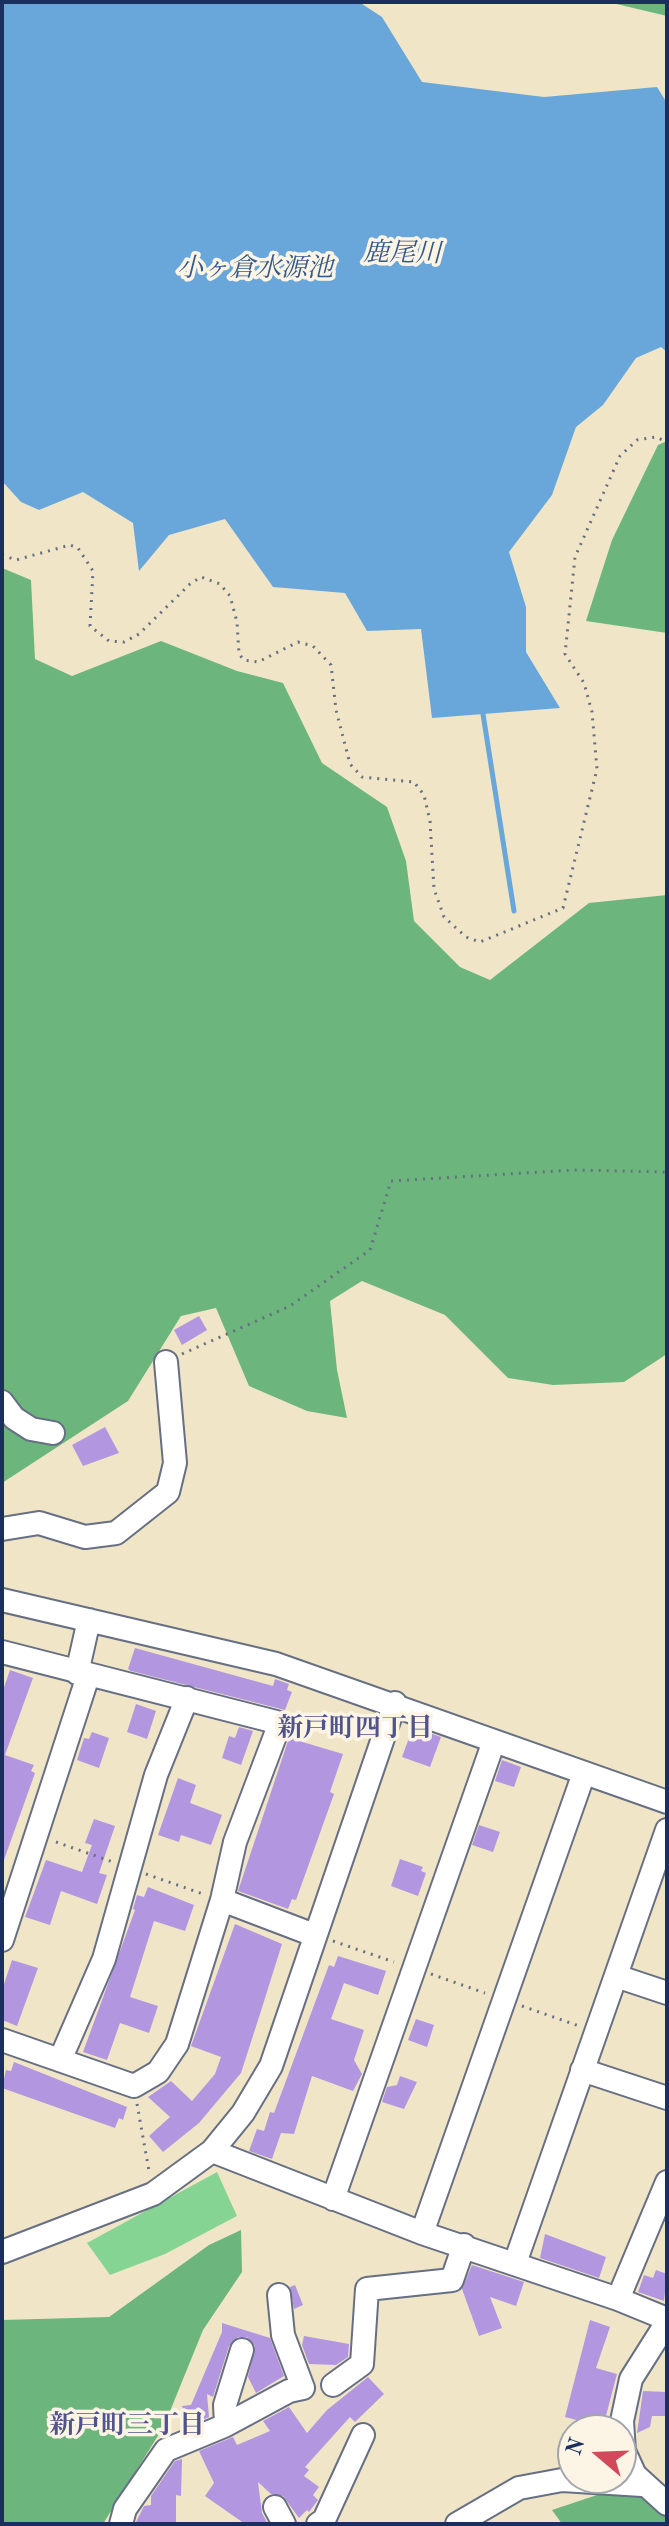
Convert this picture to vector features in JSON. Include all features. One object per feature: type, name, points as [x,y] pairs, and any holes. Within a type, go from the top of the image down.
[{"type":"street","points":[[2,1529],[39,1523],[85,1537],[116,1533],[168,1492],[175,1463],[166,1362]]},
{"type":"street","points":[[2,1402],[14,1418],[31,1429],[53,1433]]},
{"type":"street","points":[[2,1600],[276,1664],[395,1703],[667,1802]]},
{"type":"street","points":[[2,1940],[12,1875],[83,1674],[89,1620]]},
{"type":"street","points":[[2,1652],[280,1723],[239,1829],[222,1900],[177,2044],[158,2072],[134,2086],[2,2040]]},
{"type":"street","points":[[60,2060],[104,1959],[156,1775],[187,1698]]},
{"type":"street","points":[[2,2252],[153,2194],[212,2151],[243,2113],[271,2066],[395,1703]]},
{"type":"street","points":[[333,2199],[494,1741]]},
{"type":"street","points":[[422,2233],[584,1773]]},
{"type":"street","points":[[515,2263],[667,1830]]},
{"type":"street","points":[[222,1900],[314,1935]]},
{"type":"street","points":[[616,1976],[667,1993]]},
{"type":"street","points":[[582,2070],[667,2098]]},
{"type":"street","points":[[212,2151],[422,2233],[618,2299],[667,2320],[641,2359],[622,2408],[624,2451],[642,2485],[667,2504]]},
{"type":"street","points":[[618,2299],[667,2182]]},
{"type":"street","points":[[333,2385],[362,2364],[367,2289],[452,2280],[464,2245]]},
{"type":"street","points":[[121,2524],[125,2509],[162,2454],[181,2441],[226,2424],[289,2391],[303,2388],[283,2335],[279,2295]]},
{"type":"street","points":[[226,2424],[225,2405],[242,2350]]},
{"type":"street","points":[[318,2524],[324,2520],[363,2435]]},
{"type":"street","points":[[457,2524],[519,2488],[562,2480],[642,2485]]},
{"type":"path","points":[[2,555],[16,560],[70,545],[78,548],[93,571],[90,626],[109,641],[124,642],[139,634],[201,577],[211,578],[230,596],[237,622],[239,654],[244,660],[258,662],[298,642],[313,646],[331,665],[336,710],[350,764],[362,777],[414,782],[424,795],[430,821],[434,889],[444,917],[466,937],[480,942],[563,908],[597,769],[592,712],[584,683],[565,654],[575,557],[620,456],[637,440],[656,437],[667,442]]},
{"type":"path","points":[[166,1362],[290,1306],[370,1250],[391,1181],[575,1170],[667,1172]]},
{"type":"path","points":[[314,1935],[594,2032]]},
{"type":"path","points":[[134,2086],[153,2194]]},
{"type":"green space","points":[[608,2],[667,2],[667,16]]},
{"type":"green space","points":[[667,441],[667,633],[586,621],[612,540],[658,445]]},
{"type":"green space","points":[[2,568],[31,580],[35,659],[72,676],[161,641],[237,671],[283,683],[322,763],[387,807],[406,861],[414,921],[460,967],[490,980],[589,903],[667,895],[667,1354],[624,1382],[553,1385],[508,1378],[445,1315],[362,1281],[330,1301],[337,1370],[347,1418],[307,1411],[249,1386],[216,1308],[181,1316],[128,1401],[2,1483]]},
{"type":"green space","points":[[217,2172],[237,2216],[165,2254],[110,2275],[87,2243]]},
{"type":"green space","points":[[241,2230],[242,2272],[203,2330],[164,2426],[103,2524],[2,2524],[2,2320],[109,2317],[209,2245]]},
{"type":"green space","points":[[667,2493],[667,2524],[562,2524],[552,2510],[600,2494]]},
{"type":"water","name":"小ヶ倉水源池","points":[[2,2],[359,2],[382,17],[422,82],[544,97],[657,87],[667,103],[667,352],[661,347],[636,358],[603,405],[576,427],[552,495],[509,552],[526,607],[526,652],[560,708],[432,718],[421,629],[367,631],[345,593],[273,587],[225,519],[169,535],[139,571],[133,523],[83,492],[39,510],[21,502],[2,481]]},
{"type":"building","points":[[199,1316],[207,1330],[182,1345],[174,1330]]},
{"type":"building","points":[[105,1427],[119,1453],[83,1466],[72,1445]]},
{"type":"building","points":[[135,1648],[273,1686],[275,1679],[289,1684],[287,1690],[292,1692],[285,1710],[131,1671],[128,1669]]},
{"type":"building","points":[[10,1670],[33,1678],[5,1755],[34,1765],[31,1771],[35,1773],[4,1860],[2,1693]]},
{"type":"building","points":[[136,1704],[156,1711],[147,1739],[127,1732]]},
{"type":"building","points":[[239,1727],[253,1731],[241,1765],[222,1758],[229,1736],[235,1738]]},
{"type":"building","points":[[413,1727],[441,1737],[430,1767],[402,1757]]},
{"type":"building","points":[[92,1732],[109,1738],[99,1768],[77,1760],[84,1738],[89,1739]]},
{"type":"building","points":[[289,1738],[343,1754],[330,1792],[334,1794],[296,1900],[292,1899],[288,1909],[238,1891]]},
{"type":"building","points":[[502,1760],[521,1767],[514,1787],[495,1781]]},
{"type":"building","points":[[178,1778],[196,1785],[190,1803],[222,1815],[211,1845],[181,1835],[179,1842],[158,1835]]},
{"type":"building","points":[[94,1819],[115,1826],[99,1873],[107,1875],[97,1904],[61,1891],[50,1925],[25,1917],[46,1860],[82,1872],[92,1845],[85,1843]]},
{"type":"building","points":[[479,1825],[500,1832],[493,1852],[472,1845]]},
{"type":"building","points":[[400,1859],[423,1867],[421,1871],[426,1873],[418,1896],[391,1886]]},
{"type":"building","points":[[148,1887],[194,1905],[185,1931],[154,1921],[130,1997],[158,2006],[149,2033],[120,2023],[107,2060],[83,2052],[135,1910],[137,1895],[144,1897]]},
{"type":"building","points":[[235,1924],[282,1944],[260,2014],[241,2073],[199,2123],[163,2152],[149,2136],[170,2117],[148,2097],[171,2081],[192,2101],[215,2074],[221,2057],[191,2046]]},
{"type":"building","points":[[338,1956],[386,1971],[378,1995],[344,1983],[331,2019],[364,2030],[354,2060],[362,2074],[353,2091],[312,2076],[294,2134],[281,2133],[272,2159],[249,2151],[257,2129],[264,2131],[270,2112],[274,2113],[329,1965],[334,1967]]},
{"type":"building","points":[[12,1960],[38,1968],[17,2026],[2,2020],[2,1990]]},
{"type":"building","points":[[416,2019],[434,2025],[427,2047],[408,2040]]},
{"type":"building","points":[[14,2062],[127,2107],[123,2120],[119,2118],[115,2128],[2,2088],[6,2070],[11,2071]]},
{"type":"building","points":[[400,2076],[417,2082],[404,2109],[382,2102],[387,2087],[397,2085]]},
{"type":"building","points":[[545,2234],[606,2257],[599,2278],[540,2258]]},
{"type":"building","points":[[472,2265],[524,2282],[516,2306],[490,2297],[502,2328],[479,2336],[462,2289]]},
{"type":"building","points":[[656,2270],[667,2274],[664,2301],[638,2292],[644,2275],[653,2278]]},
{"type":"building","points":[[295,2285],[303,2305],[294,2309],[290,2287]]},
{"type":"building","points":[[590,2320],[610,2327],[596,2368],[617,2374],[606,2414],[566,2414]]},
{"type":"building","points":[[222,2323],[270,2338],[284,2376],[256,2393],[248,2377],[255,2346],[247,2337],[238,2337],[229,2346],[213,2397],[207,2394],[209,2417],[188,2426],[182,2406],[191,2405],[222,2332]]},
{"type":"building","points":[[304,2336],[349,2344],[348,2357],[336,2365],[309,2364],[302,2345]]},
{"type":"building","points":[[368,2377],[384,2394],[355,2422],[350,2417],[305,2467],[309,2470],[304,2476],[319,2487],[313,2495],[318,2500],[309,2512],[307,2510],[299,2518],[283,2496],[271,2494],[258,2482],[262,2513],[268,2524],[245,2524],[205,2496],[214,2483],[199,2451],[233,2437],[237,2445],[270,2431],[263,2421],[289,2407],[307,2433],[327,2410]]},
{"type":"building","points":[[643,2391],[667,2392],[667,2416],[652,2416],[650,2427],[637,2433]]},
{"type":"building","points":[[182,2459],[181,2496],[176,2495],[176,2524],[135,2524],[144,2506],[151,2505],[151,2496],[175,2461]]},
{"type":"waterway","points":[[483,714],[514,911]]},
{"type":"district","name":"新戸町四丁目","points":[[355,1729]]},
{"type":"district","name":"新戸町三丁目","points":[[127,2426]]},
{"type":"water label","name":"鹿尾川","points":[[402,254]]}]
